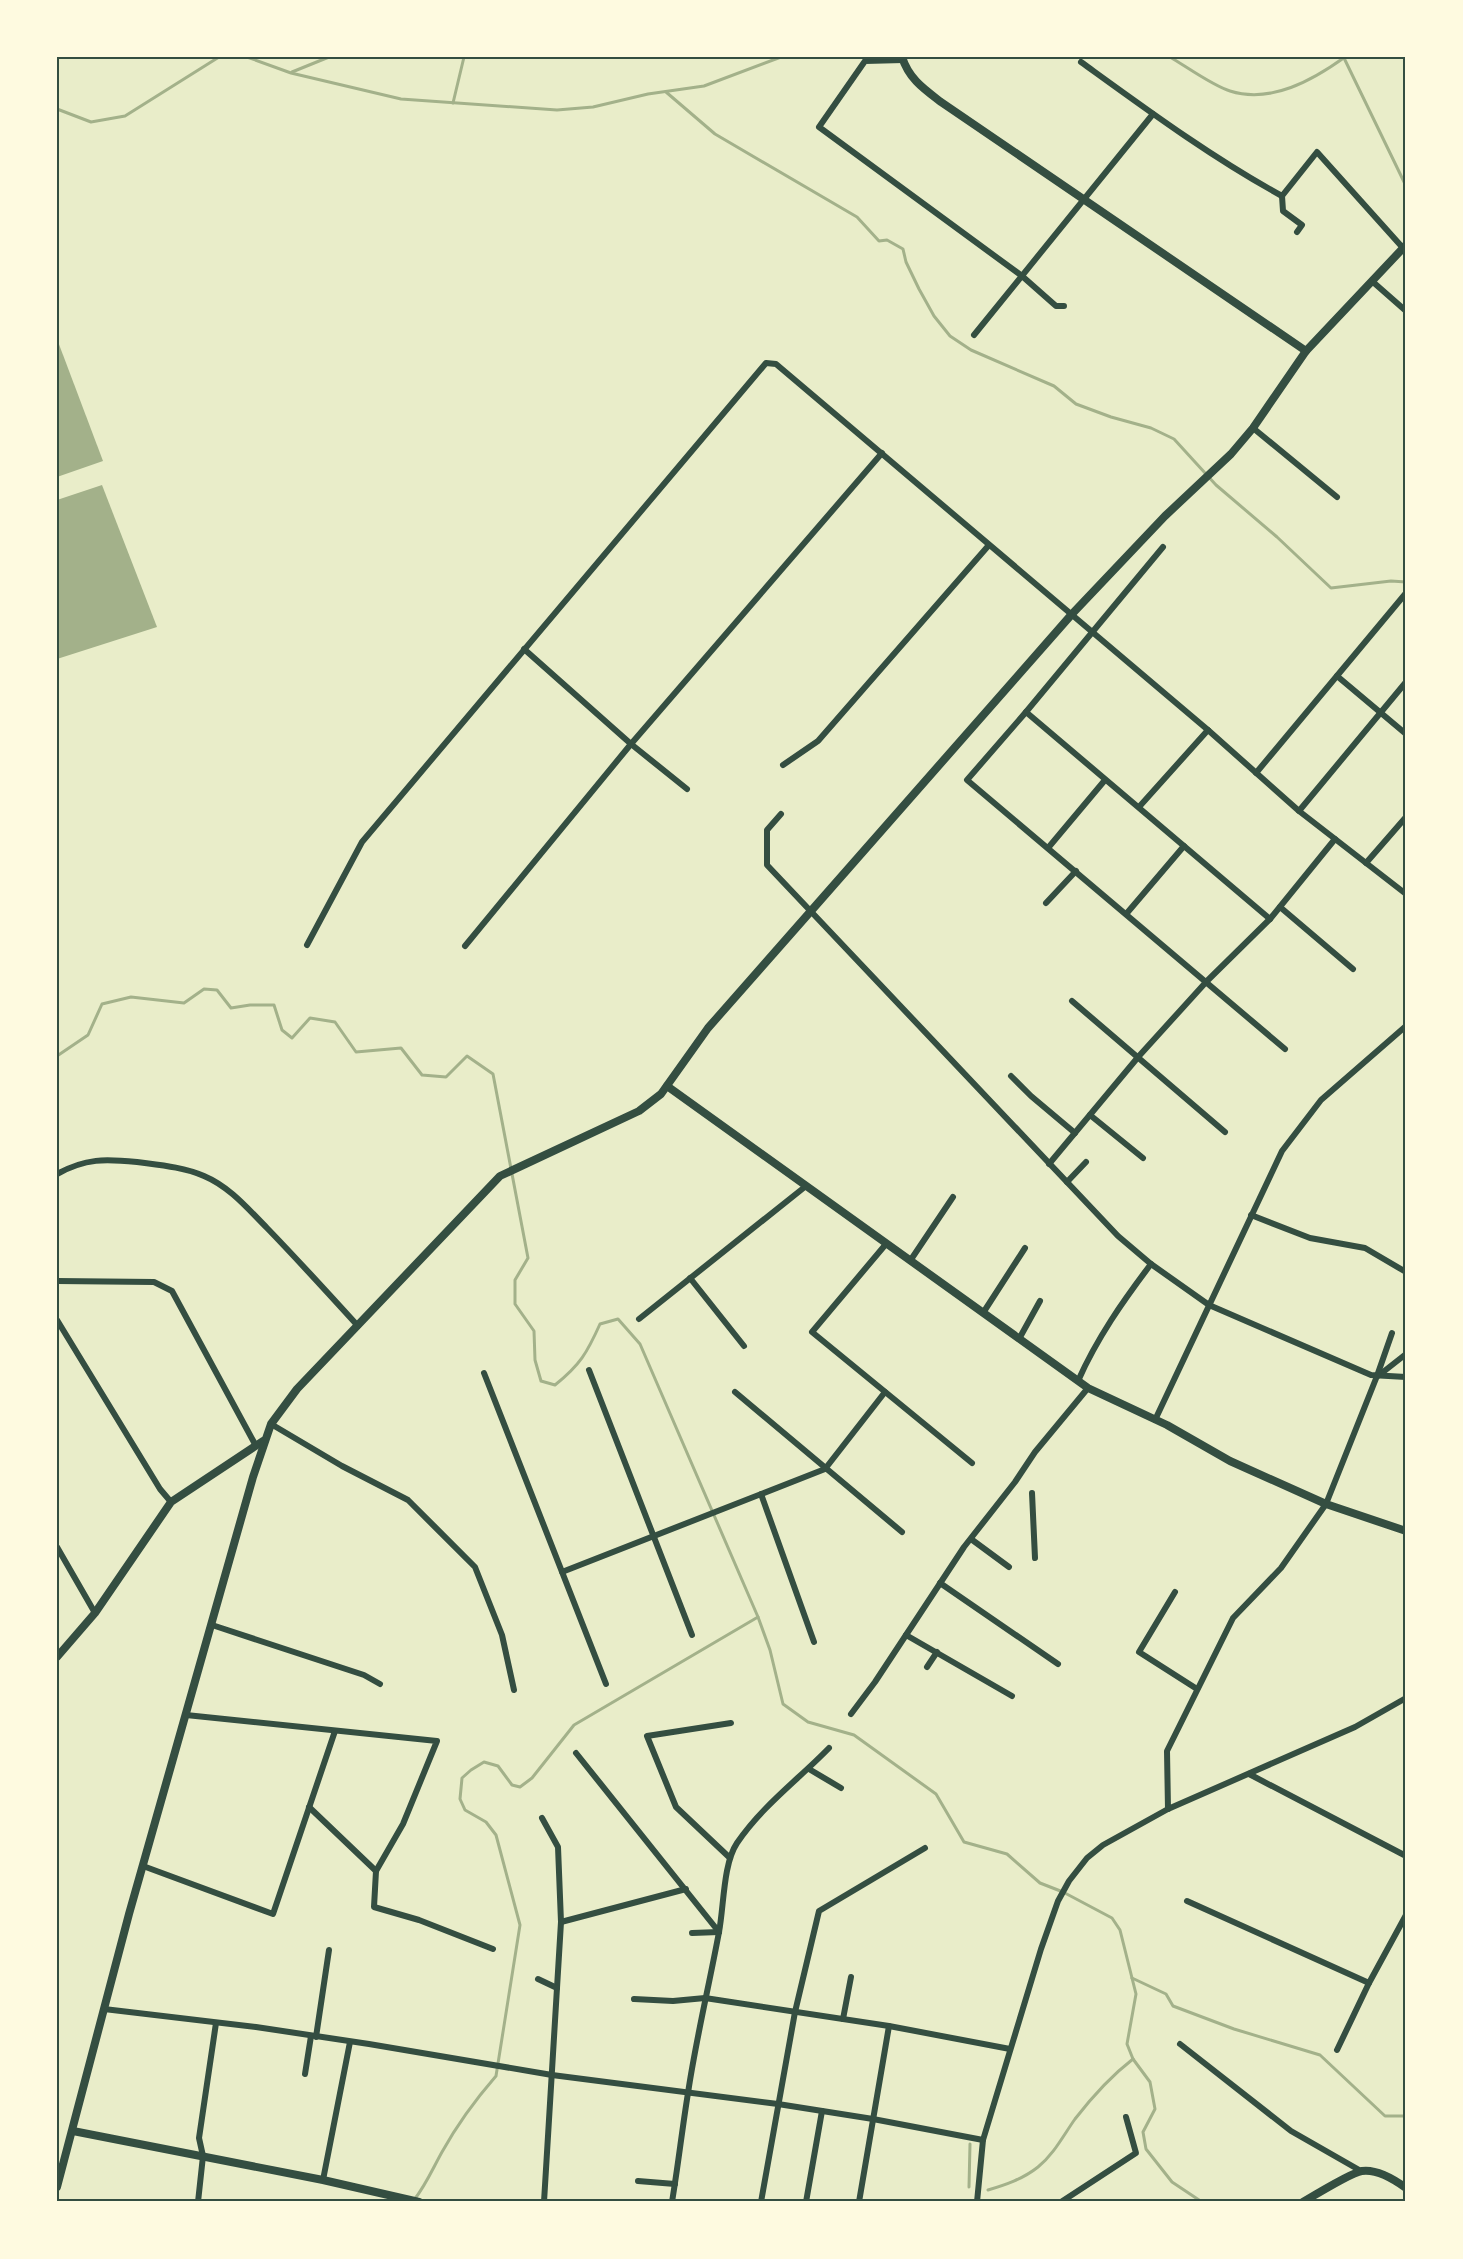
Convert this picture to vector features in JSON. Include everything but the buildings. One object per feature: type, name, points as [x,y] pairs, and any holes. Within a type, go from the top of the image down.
[{"type":"main road","points":[[57,2187],[61,2155],[73,2131],[104,2009],[212,1625],[260,1443],[271,1424],[297,1389],[500,1176],[639,1111],[661,1094],[708,1029],[810,911],[1072,614],[1157,524],[1231,454],[1306,351],[1405,247]]},
{"type":"street","points":[[1064,306],[1056,306],[1022,276],[819,127],[865,61],[902,59],[917,84],[1306,351]]},
{"type":"street","points":[[1082,62],[1241,173],[1282,196]]},
{"type":"street","points":[[974,334],[1154,114]]},
{"type":"street","points":[[1297,232],[1302,225],[1283,211],[1282,196],[1317,152],[1405,247]]},
{"type":"street","points":[[1373,282],[1406,311]]},
{"type":"street","points":[[307,945],[362,842],[766,363],[776,364],[1208,730],[1299,811],[1406,894]]},
{"type":"street","points":[[1252,428],[1337,496]]},
{"type":"street","points":[[465,946],[631,744],[882,453]]},
{"type":"street","points":[[783,765],[818,741],[989,544]]},
{"type":"street","points":[[1163,547],[967,780],[1285,1049]]},
{"type":"street","points":[[1256,773],[1406,593]]},
{"type":"street","points":[[524,649],[631,744],[687,789]]},
{"type":"street","points":[[1337,676],[1406,734]]},
{"type":"street","points":[[1299,811],[1406,682]]},
{"type":"street","points":[[1026,712],[1270,919]]},
{"type":"street","points":[[1139,807],[1208,730]]},
{"type":"street","points":[[1048,848],[1104,780]]},
{"type":"street","points":[[781,814],[767,830],[767,865],[1118,1236],[1151,1264],[1209,1305],[1377,1377],[1406,1377]]},
{"type":"street","points":[[1366,863],[1406,817]]},
{"type":"street","points":[[1049,1164],[1207,981],[1270,919],[1335,839]]},
{"type":"street","points":[[1127,913],[1184,846]]},
{"type":"street","points":[[1046,903],[1076,872]]},
{"type":"street","points":[[1280,907],[1353,969]]},
{"type":"street","points":[[1072,1000],[1226,1132]]},
{"type":"street","points":[[1155,1420],[1282,1151],[1321,1100],[1406,1026]]},
{"type":"street","points":[[1011,1076],[1038,1103],[1075,1133]]},
{"type":"street","points":[[667,1086],[1078,1382],[1230,1461],[1326,1504],[1406,1531]]},
{"type":"street","points":[[1090,1115],[1143,1158]]},
{"type":"street","points":[[57,1174],[72,1166],[93,1160],[116,1160],[159,1164],[203,1176],[235,1195],[358,1326]]},
{"type":"street","points":[[1067,1182],[1086,1162]]},
{"type":"street","points":[[639,1318],[806,1186]]},
{"type":"street","points":[[910,1261],[953,1197]]},
{"type":"street","points":[[1251,1215],[1310,1238],[1365,1248],[1406,1272]]},
{"type":"street","points":[[886,1244],[812,1332],[972,1463]]},
{"type":"street","points":[[983,1313],[1025,1248]]},
{"type":"street","points":[[1078,1382],[1092,1350],[1119,1307],[1151,1264]]},
{"type":"street","points":[[690,1278],[744,1346]]},
{"type":"street","points":[[57,1281],[154,1282],[172,1291],[260,1443],[171,1502],[95,1613],[57,1657]]},
{"type":"street","points":[[1019,1339],[1040,1301]]},
{"type":"street","points":[[57,1320],[136,1450],[171,1502]]},
{"type":"street","points":[[1168,1809],[1167,1751],[1233,1618],[1281,1568],[1326,1504],[1377,1377],[1392,1333]]},
{"type":"street","points":[[1377,1377],[1406,1354]]},
{"type":"street","points":[[589,1370],[692,1635]]},
{"type":"street","points":[[484,1373],[606,1684]]},
{"type":"street","points":[[851,1714],[970,1539],[1015,1482],[1035,1452],[1088,1388]]},
{"type":"street","points":[[735,1392],[902,1532]]},
{"type":"street","points":[[562,1572],[825,1469],[885,1392]]},
{"type":"street","points":[[271,1424],[342,1467],[408,1500],[475,1567],[502,1635],[514,1690]]},
{"type":"street","points":[[1032,1493],[1035,1558]]},
{"type":"street","points":[[760,1494],[814,1642]]},
{"type":"street","points":[[970,1539],[1009,1567]]},
{"type":"street","points":[[57,1547],[95,1613]]},
{"type":"street","points":[[940,1583],[1058,1664]]},
{"type":"street","points":[[1175,1592],[1139,1652],[1197,1689]]},
{"type":"street","points":[[212,1625],[364,1675],[380,1684]]},
{"type":"street","points":[[906,1635],[1012,1696]]},
{"type":"street","points":[[927,1667],[937,1653]]},
{"type":"street","points":[[976,2202],[983,2140],[1058,1901],[1069,1881],[1096,1850],[1168,1809],[1355,1727],[1405,1700]]},
{"type":"street","points":[[186,1715],[437,1741],[403,1824],[376,1871],[374,1907],[419,1920],[493,1949]]},
{"type":"street","points":[[730,1858],[676,1806],[647,1736],[731,1722]]},
{"type":"street","points":[[143,1866],[273,1914],[335,1731]]},
{"type":"street","points":[[672,2202],[688,2093],[719,1932],[730,1858],[737,1844],[782,1790],[809,1769],[829,1748]]},
{"type":"street","points":[[576,1753],[719,1932]]},
{"type":"street","points":[[809,1769],[841,1788]]},
{"type":"street","points":[[1249,1774],[1406,1856]]},
{"type":"street","points":[[309,1807],[376,1871]]},
{"type":"street","points":[[542,1818],[558,1847],[561,1922],[544,2202]]},
{"type":"street","points":[[760,2202],[795,2012],[819,1911],[925,1848]]},
{"type":"street","points":[[561,1922],[686,1889]]},
{"type":"street","points":[[1187,1901],[1369,1983]]},
{"type":"street","points":[[1337,2050],[1369,1983],[1406,1915]]},
{"type":"street","points":[[692,1933],[719,1932]]},
{"type":"street","points":[[305,2074],[329,1950]]},
{"type":"street","points":[[843,2019],[851,1977]]},
{"type":"street","points":[[538,1979],[557,1988]]},
{"type":"street","points":[[634,1999],[673,2001],[705,1998],[889,2026],[1010,2049]]},
{"type":"street","points":[[104,2009],[369,2044],[552,2076],[778,2104],[983,2140]]},
{"type":"street","points":[[198,2202],[203,2156],[199,2138],[216,2023]]},
{"type":"street","points":[[859,2202],[889,2026]]},
{"type":"street","points":[[323,2180],[350,2042]]},
{"type":"street","points":[[1180,2044],[1291,2131],[1361,2171],[1387,2177],[1406,2188]]},
{"type":"street","points":[[806,2202],[822,2111]]},
{"type":"street","points":[[1061,2202],[1136,2153],[1125,2117]]},
{"type":"street","points":[[73,2131],[323,2180],[419,2202]]},
{"type":"street","points":[[1303,2202],[1318,2198],[1361,2171]]},
{"type":"street","points":[[638,2181],[675,2184]]},
{"type":"shaded area","points":[[57,339],[103,461],[57,477]]},
{"type":"shaded area","points":[[102,485],[157,627],[57,659],[57,500]]},
{"type":"waterway","points":[[57,109],[91,122],[125,116],[219,57]]},
{"type":"waterway","points":[[247,57],[291,73],[401,99],[557,110],[593,107],[648,94],[704,86],[781,57]]},
{"type":"waterway","points":[[292,72],[329,57]]},
{"type":"waterway","points":[[453,103],[464,57]]},
{"type":"waterway","points":[[1170,57],[1223,89],[1245,94],[1261,94],[1291,88],[1345,57]]},
{"type":"waterway","points":[[1344,58],[1406,186]]},
{"type":"waterway","points":[[666,92],[715,134],[857,217],[879,241],[887,240],[903,249],[906,262],[934,316],[950,336],[971,350],[1054,386],[1076,404],[1151,428],[1174,439],[1216,485],[1277,537],[1331,588],[1391,581],[1406,582]]},
{"type":"waterway","points":[[57,1056],[88,1035],[102,1004],[131,997],[184,1003],[204,989],[217,990],[231,1008],[274,1005],[282,1030],[292,1038],[310,1018],[335,1022],[356,1052],[401,1048],[422,1075],[446,1077],[467,1056],[493,1074],[528,1258],[515,1280],[515,1304],[534,1331],[535,1360],[541,1381],[555,1385],[582,1358],[600,1324],[618,1319],[640,1344],[758,1617],[770,1650],[783,1704],[808,1722],[854,1735],[936,1794],[964,1842],[1007,1854],[1040,1883],[1063,1892],[1112,1918],[1120,1930],[1136,1994],[1127,2044],[1133,2059],[1150,2082],[1155,2109],[1143,2132],[1146,2149],[1172,2182],[1202,2202]]},
{"type":"waterway","points":[[414,2200],[460,2122],[496,2076],[520,1925],[496,1835],[486,1822],[465,1810],[460,1799],[462,1778],[484,1762],[498,1766],[512,1785],[520,1787],[532,1778],[574,1725],[758,1617]]},
{"type":"waterway","points":[[1132,1978],[1166,1994],[1173,2006],[1234,2029],[1320,2055],[1385,2116],[1406,2116]]},
{"type":"waterway","points":[[988,2190],[1020,2178],[1044,2162],[1088,2103],[1133,2059]]},
{"type":"waterway","points":[[969,2187],[970,2144]]}]
